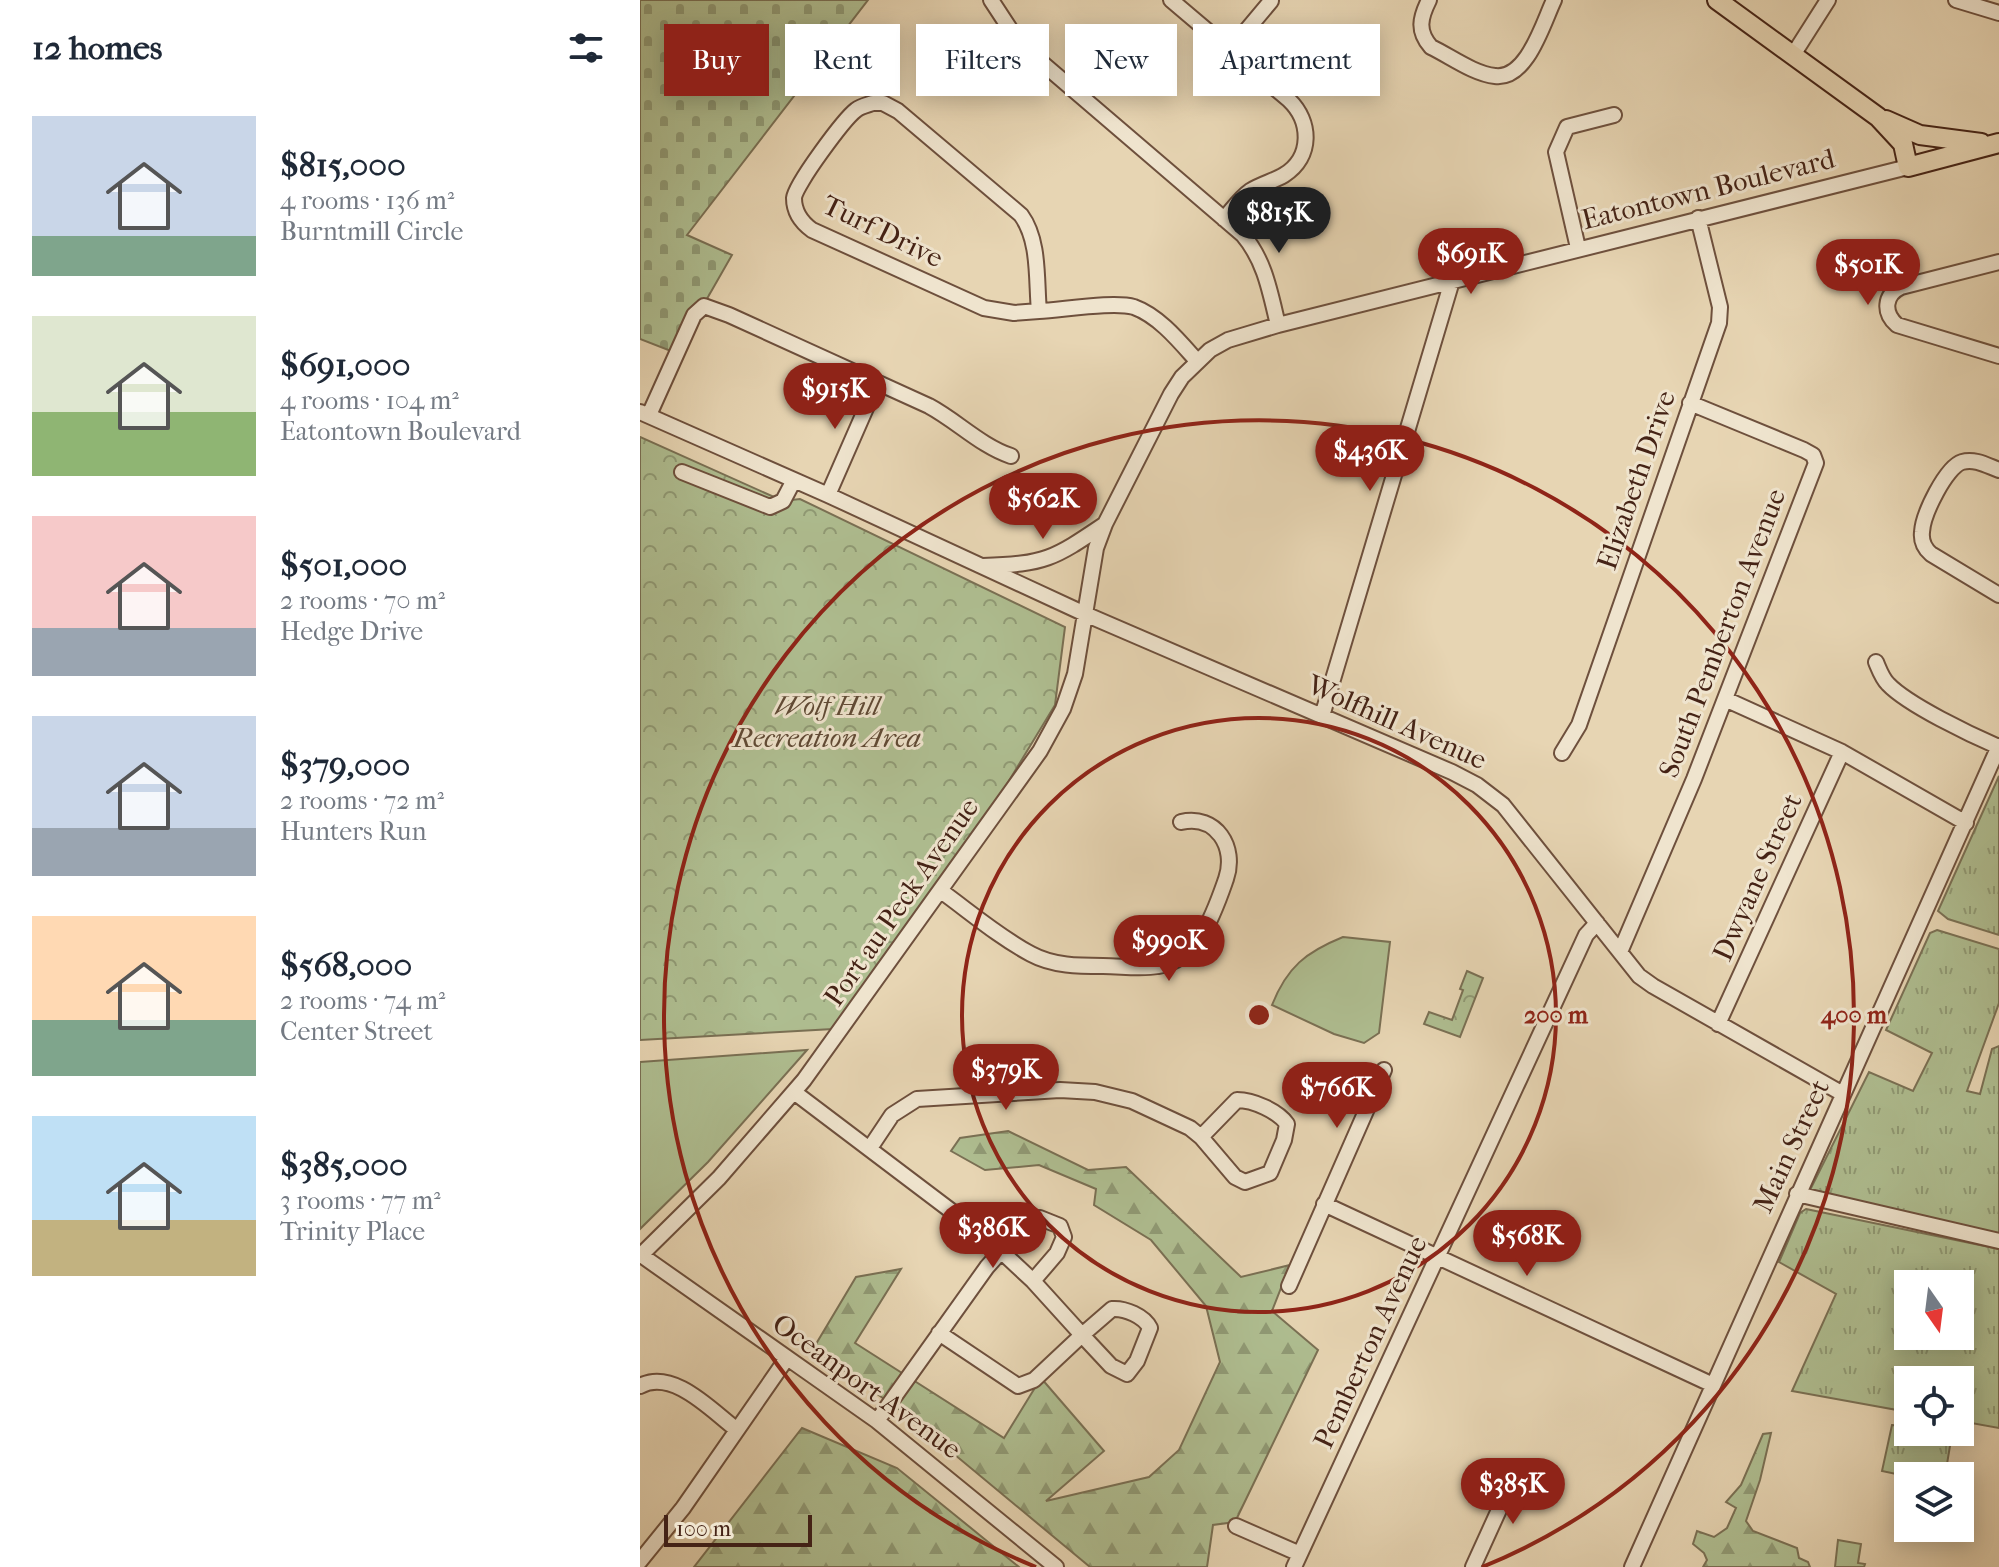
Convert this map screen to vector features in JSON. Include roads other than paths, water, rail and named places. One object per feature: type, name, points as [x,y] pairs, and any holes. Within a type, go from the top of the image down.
[{"type":"main road","points":[[1717,0],[1878,117],[1903,144],[1908,167],[1995,144]]},
{"type":"main road","points":[[1878,117],[1920,135],[1995,144]]},
{"type":"main road","points":[[1920,135],[1927,162]]},
{"type":"street","points":[[991,0],[1012,32],[1041,62],[1243,235],[1258,253],[1278,325]]},
{"type":"street","points":[[1171,0],[1199,24]]},
{"type":"street","points":[[1429,0],[1421,22],[1431,47],[1494,76],[1512,74],[1523,64],[1554,0]]},
{"type":"street","points":[[1793,55],[1828,0]]},
{"type":"street","points":[[1956,0],[1999,13]]},
{"type":"street","points":[[1252,24],[1271,1]]},
{"type":"street","points":[[1224,219],[1250,192],[1292,168],[1303,153],[1306,137],[1303,120],[1284,96]]},
{"type":"street","name":"Turf Drive","points":[[1039,311],[1033,245],[1021,215],[892,107],[873,103],[850,115],[795,191],[796,210],[806,226],[984,308],[1014,313],[1130,306],[1145,313],[1197,361]]},
{"type":"street","points":[[1578,248],[1556,152],[1567,127],[1614,115]]},
{"type":"street","name":"Eatontown Boulevard","points":[[1105,524],[1171,394],[1197,361],[1228,340],[1578,248],[1908,167]]},
{"type":"street","name":"Elizabeth Drive","points":[[1562,753],[1579,725],[1720,314],[1698,218]]},
{"type":"street","points":[[1999,262],[1897,288],[1889,296],[1887,308],[1897,325],[1999,356]]},
{"type":"street","points":[[1322,716],[1452,281]]},
{"type":"street","points":[[1011,456],[988,446],[947,416],[743,320],[704,306],[694,315],[644,414],[983,566],[1043,561],[1063,552],[1105,524]]},
{"type":"street","points":[[828,495],[877,383]]},
{"type":"street","name":"South Pemberton Avenue","points":[[1620,952],[1694,779],[1816,463],[1813,455],[1804,450],[1690,403]]},
{"type":"street","points":[[1999,470],[1970,461],[1949,470],[1923,524],[1921,536],[1931,554],[1999,595]]},
{"type":"street","points":[[682,472],[770,507],[783,501],[794,480]]},
{"type":"street","name":"Port au Peck Avenue","points":[[640,1256],[719,1178],[794,1092],[846,1025],[1040,751],[1056,724],[1075,674],[1090,574],[1105,524]]},
{"type":"street","name":"Wolfhill Avenue","points":[[983,566],[1085,614],[1452,772],[1494,797],[1646,982],[1843,1094]]},
{"type":"street","points":[[1876,662],[1885,680],[1899,693],[1974,737],[1999,746]]},
{"type":"street","points":[[1725,699],[1842,752],[1966,823]]},
{"type":"street","name":"Main Street","points":[[1632,1567],[1999,746]]},
{"type":"street","name":"Dwyane Street","points":[[1718,1024],[1842,752]]},
{"type":"street","points":[[941,891],[1024,950],[1044,960],[1075,966],[1153,967],[1170,964],[1188,953],[1201,936],[1229,864],[1228,847],[1215,829],[1200,821],[1181,822]]},
{"type":"street","name":"Pemberton Avenue","points":[[1297,1561],[1586,935],[1597,923]]},
{"type":"street","points":[[1289,1286],[1384,1070]]},
{"type":"street","points":[[870,1148],[892,1115],[904,1105],[923,1098],[1076,1090],[1112,1095],[1149,1108],[1190,1128],[1235,1177],[1245,1182],[1270,1173],[1284,1140],[1287,1124],[1279,1115],[1250,1102],[1237,1100],[1201,1137]]},
{"type":"street","points":[[794,1092],[1001,1251],[1033,1281],[1082,1335],[1111,1366],[1124,1374],[1132,1369],[1150,1328],[1138,1316],[1112,1309],[1082,1335],[1030,1383],[1018,1386],[939,1333]]},
{"type":"street","points":[[1797,1194],[1999,1241]]},
{"type":"street","points":[[1324,1204],[1713,1385]]},
{"type":"street","points":[[877,1421],[1001,1251],[1033,1218],[1050,1221],[1062,1228],[1064,1237],[1060,1248],[1033,1281]]},
{"type":"street","name":"Oceanport Avenue","points":[[640,1256],[877,1421],[1056,1567]]},
{"type":"street","points":[[640,1561],[683,1508],[787,1358]]},
{"type":"street","points":[[640,1386],[645,1383],[669,1383],[690,1394],[736,1429]]},
{"type":"street","points":[[1473,1567],[1518,1468]]},
{"type":"street","points":[[1236,1526],[1297,1561]]},
{"type":"park label","name":"Wolf Hill Recreation Area","points":[[827,721]]}]
